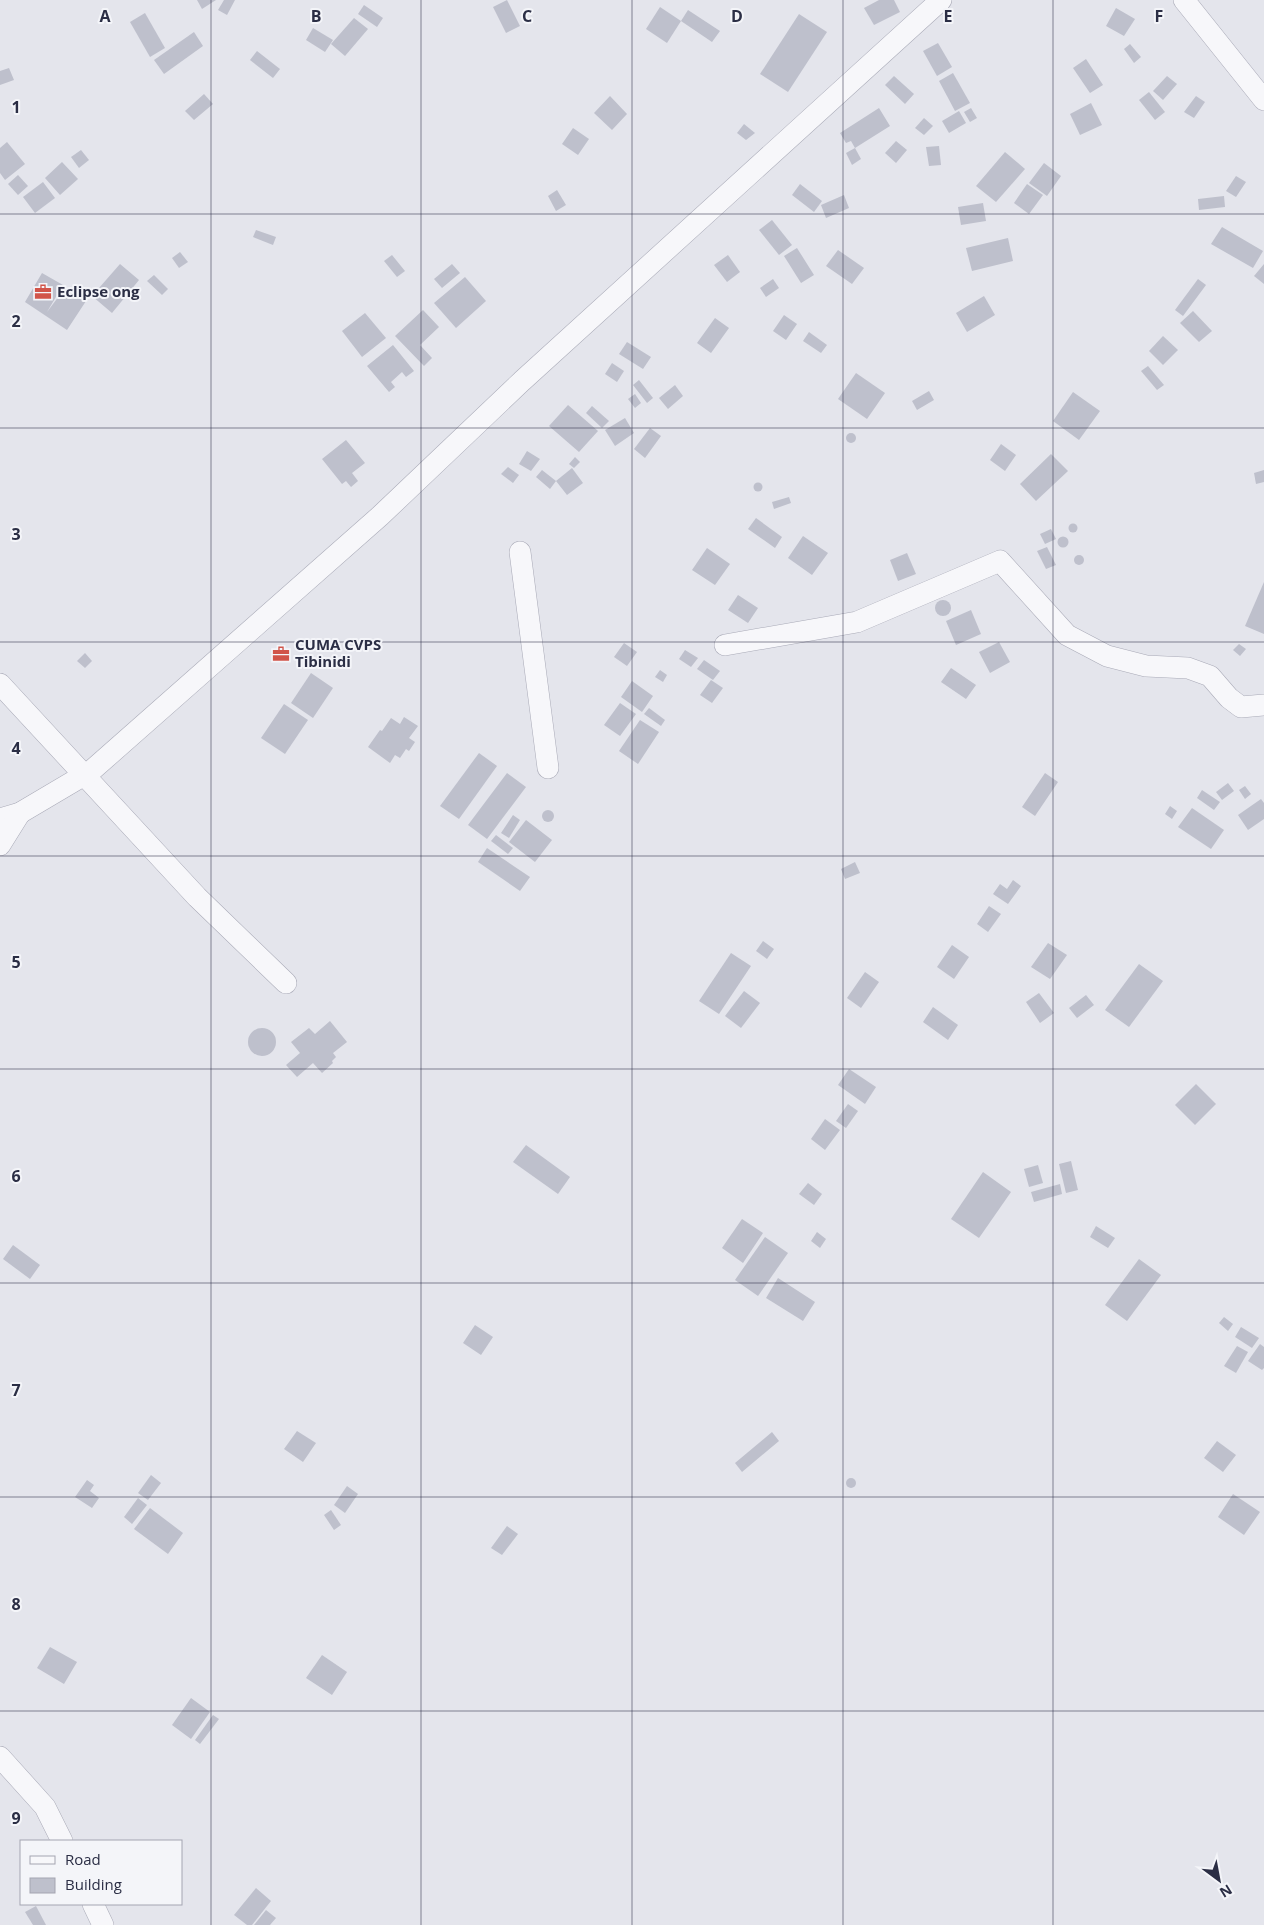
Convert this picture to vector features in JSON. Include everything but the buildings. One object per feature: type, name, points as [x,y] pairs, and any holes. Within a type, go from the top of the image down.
[{"type":"street","points":[[0,819],[20,813],[84,775],[106,758],[380,516],[522,382],[941,0]]},
{"type":"street","points":[[1184,0],[1264,100]]},
{"type":"street","points":[[520,552],[548,768]]},
{"type":"street","points":[[725,645],[857,622],[1000,561],[1067,635],[1107,656],[1146,666],[1188,668],[1210,676],[1229,698],[1241,707],[1264,705]]},
{"type":"street","points":[[0,684],[197,897],[286,983]]},
{"type":"street","points":[[0,845],[20,813]]},
{"type":"street","points":[[0,1757],[45,1807],[62,1840]]},
{"type":"street","points":[[93,1905],[102,1925]]},
{"type":"place","name":"Eclipse ong","points":[[43,292]]},
{"type":"place","name":"CUMA CVPS Tibinidi","points":[[281,654]]}]
